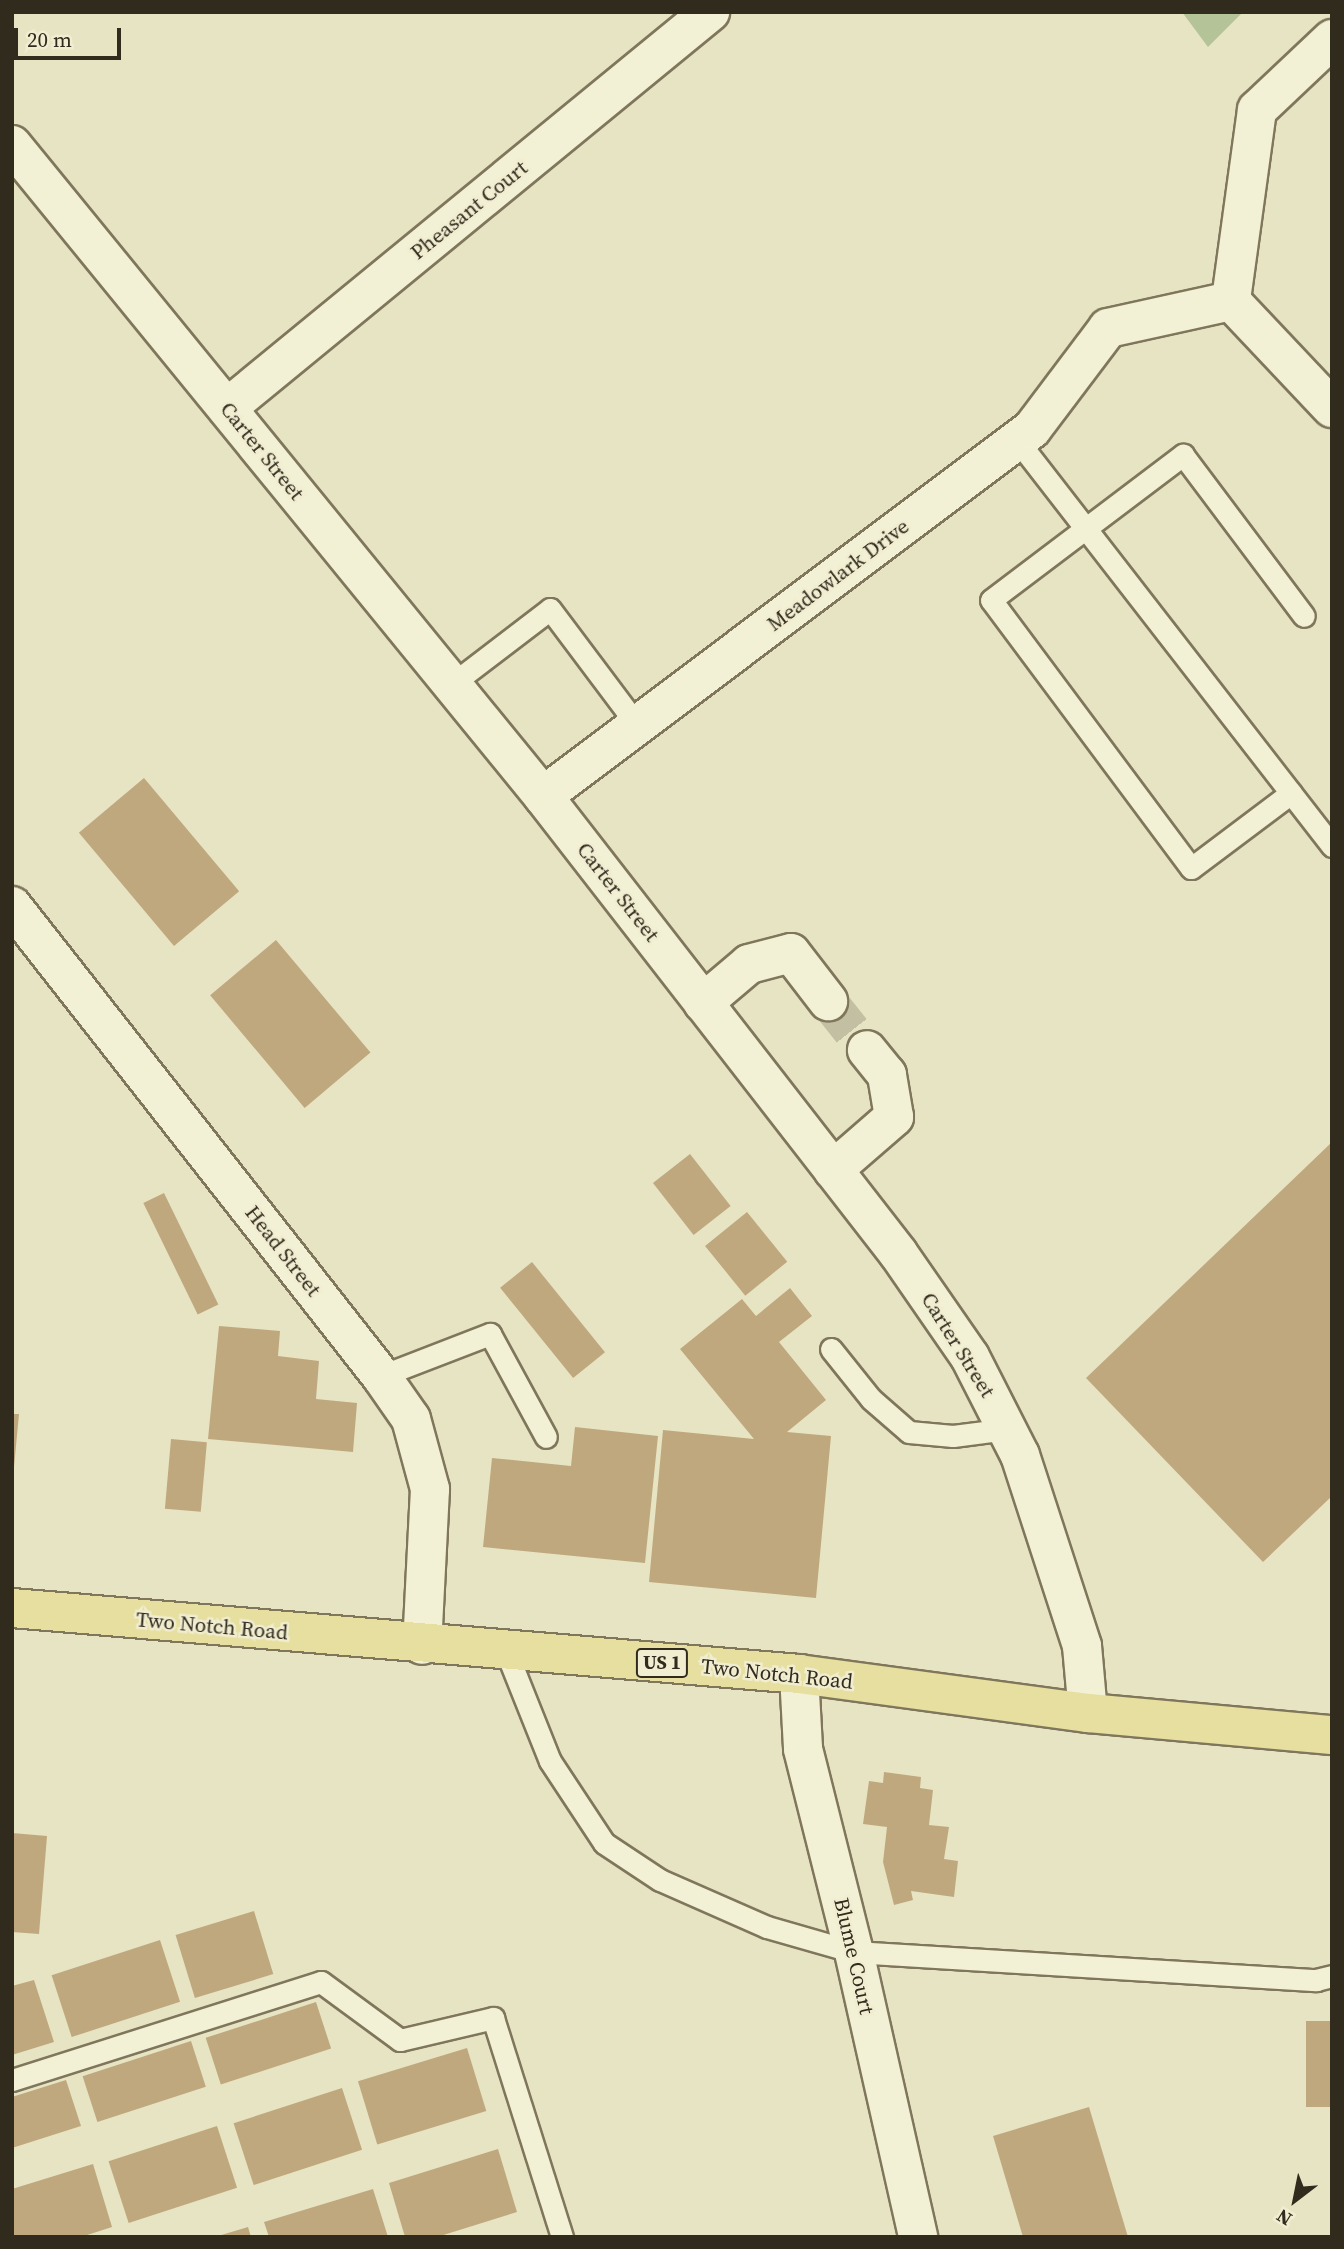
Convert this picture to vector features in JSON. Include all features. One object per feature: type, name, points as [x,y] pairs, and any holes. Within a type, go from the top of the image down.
[{"type":"main road","name":"Two Notch Road","points":[[12,1608],[422,1645],[799,1674],[1088,1713],[1332,1735]]},
{"type":"street","name":"Pheasant Court","points":[[227,408],[710,12]]},
{"type":"street","points":[[1331,407],[1231,301],[1257,110],[1332,39]]},
{"type":"street","name":"Carter Street","points":[[12,145],[543,796],[898,1253],[970,1357],[1020,1454],[1082,1646],[1088,1713]]},
{"type":"street","name":"Meadowlark Drive","points":[[543,796],[1032,429],[1108,328],[1231,301]]},
{"type":"street","name":"Head Street","points":[[12,906],[381,1376],[411,1419],[430,1489],[422,1645]]},
{"type":"street","points":[[703,1003],[749,964],[791,953],[828,1001]]},
{"type":"street","points":[[834,1170],[894,1117],[887,1075],[867,1050]]},
{"type":"street","name":"Blume Court","points":[[799,1674],[803,1749],[854,1952],[918,2237]]},
{"type":"lane","points":[[1017,440],[1332,846]]},
{"type":"lane","points":[[1291,793],[1191,868],[991,600],[1183,455],[1304,616]]},
{"type":"lane","points":[[452,684],[550,609],[638,726]]},
{"type":"lane","points":[[381,1376],[490,1334],[545,1437]]},
{"type":"lane","points":[[831,1349],[871,1399],[909,1432],[953,1436],[1007,1429]]},
{"type":"lane","points":[[506,1651],[550,1761],[604,1843],[660,1880],[767,1927],[854,1952],[1316,1980],[1332,1976]]},
{"type":"lane","points":[[12,2080],[321,1982],[400,2040],[493,2018],[562,2237]]},
{"type":"green space","points":[[1182,12],[1243,12],[1208,47]]},
{"type":"building","points":[[144,778],[239,891],[174,946],[79,833]]},
{"type":"building","points":[[276,940],[370,1053],[305,1108],[210,995]]},
{"type":"building","points":[[1332,1142],[1332,1496],[1263,1562],[1086,1378]]},
{"type":"building","points":[[690,1154],[731,1206],[694,1235],[653,1183]]},
{"type":"building","points":[[164,1193],[218,1304],[198,1315],[143,1203]]},
{"type":"building","points":[[747,1212],[787,1262],[745,1296],[705,1246]]},
{"type":"building","points":[[532,1262],[605,1352],[573,1378],[500,1288]]},
{"type":"building","points":[[790,1288],[812,1316],[779,1342],[826,1400],[787,1432],[831,1436],[816,1598],[649,1582],[663,1430],[754,1439],[680,1349],[742,1299],[756,1316]]},
{"type":"building","points":[[219,1326],[280,1331],[278,1356],[319,1361],[316,1399],[357,1403],[353,1452],[208,1439]]},
{"type":"building","points":[[12,1414],[19,1414],[14,1467],[12,1467]]},
{"type":"building","points":[[575,1427],[658,1436],[645,1563],[483,1547],[492,1458],[571,1466]]},
{"type":"building","points":[[171,1439],[207,1442],[201,1512],[165,1509]]},
{"type":"building","points":[[884,1772],[921,1777],[920,1788],[933,1790],[929,1825],[949,1827],[944,1859],[958,1861],[954,1897],[911,1891],[913,1900],[894,1905],[883,1862],[887,1827],[863,1824],[869,1781],[883,1783]]},
{"type":"building","points":[[12,1833],[47,1836],[39,1934],[12,1932]]},
{"type":"building","points":[[254,1911],[273,1974],[195,1998],[176,1935]]},
{"type":"building","points":[[160,1940],[180,2002],[72,2037],[52,1975]]},
{"type":"building","points":[[34,1980],[54,2042],[12,2055],[12,1986]]},
{"type":"building","points":[[316,2002],[331,2049],[221,2084],[206,2038]]},
{"type":"building","points":[[1306,2021],[1332,2021],[1332,2107],[1306,2107]]},
{"type":"building","points":[[191,2041],[206,2087],[97,2122],[83,2076]]},
{"type":"building","points":[[467,2048],[486,2111],[377,2144],[358,2081]]},
{"type":"building","points":[[66,2080],[81,2126],[12,2148],[12,2097]]},
{"type":"building","points":[[342,2088],[362,2150],[254,2185],[234,2123]]},
{"type":"building","points":[[1089,2107],[1128,2237],[1023,2237],[993,2136]]},
{"type":"building","points":[[217,2126],[237,2188],[129,2223],[109,2161]]},
{"type":"building","points":[[498,2149],[517,2212],[437,2237],[405,2237],[389,2183]]},
{"type":"building","points":[[93,2164],[112,2227],[81,2237],[12,2237],[12,2189]]},
{"type":"building","points":[[373,2189],[388,2237],[269,2237],[264,2222]]},
{"type":"building","points":[[248,2227],[251,2237],[218,2237],[218,2236]]},
{"type":"tunnel","points":[[828,1001],[867,1050]]}]
